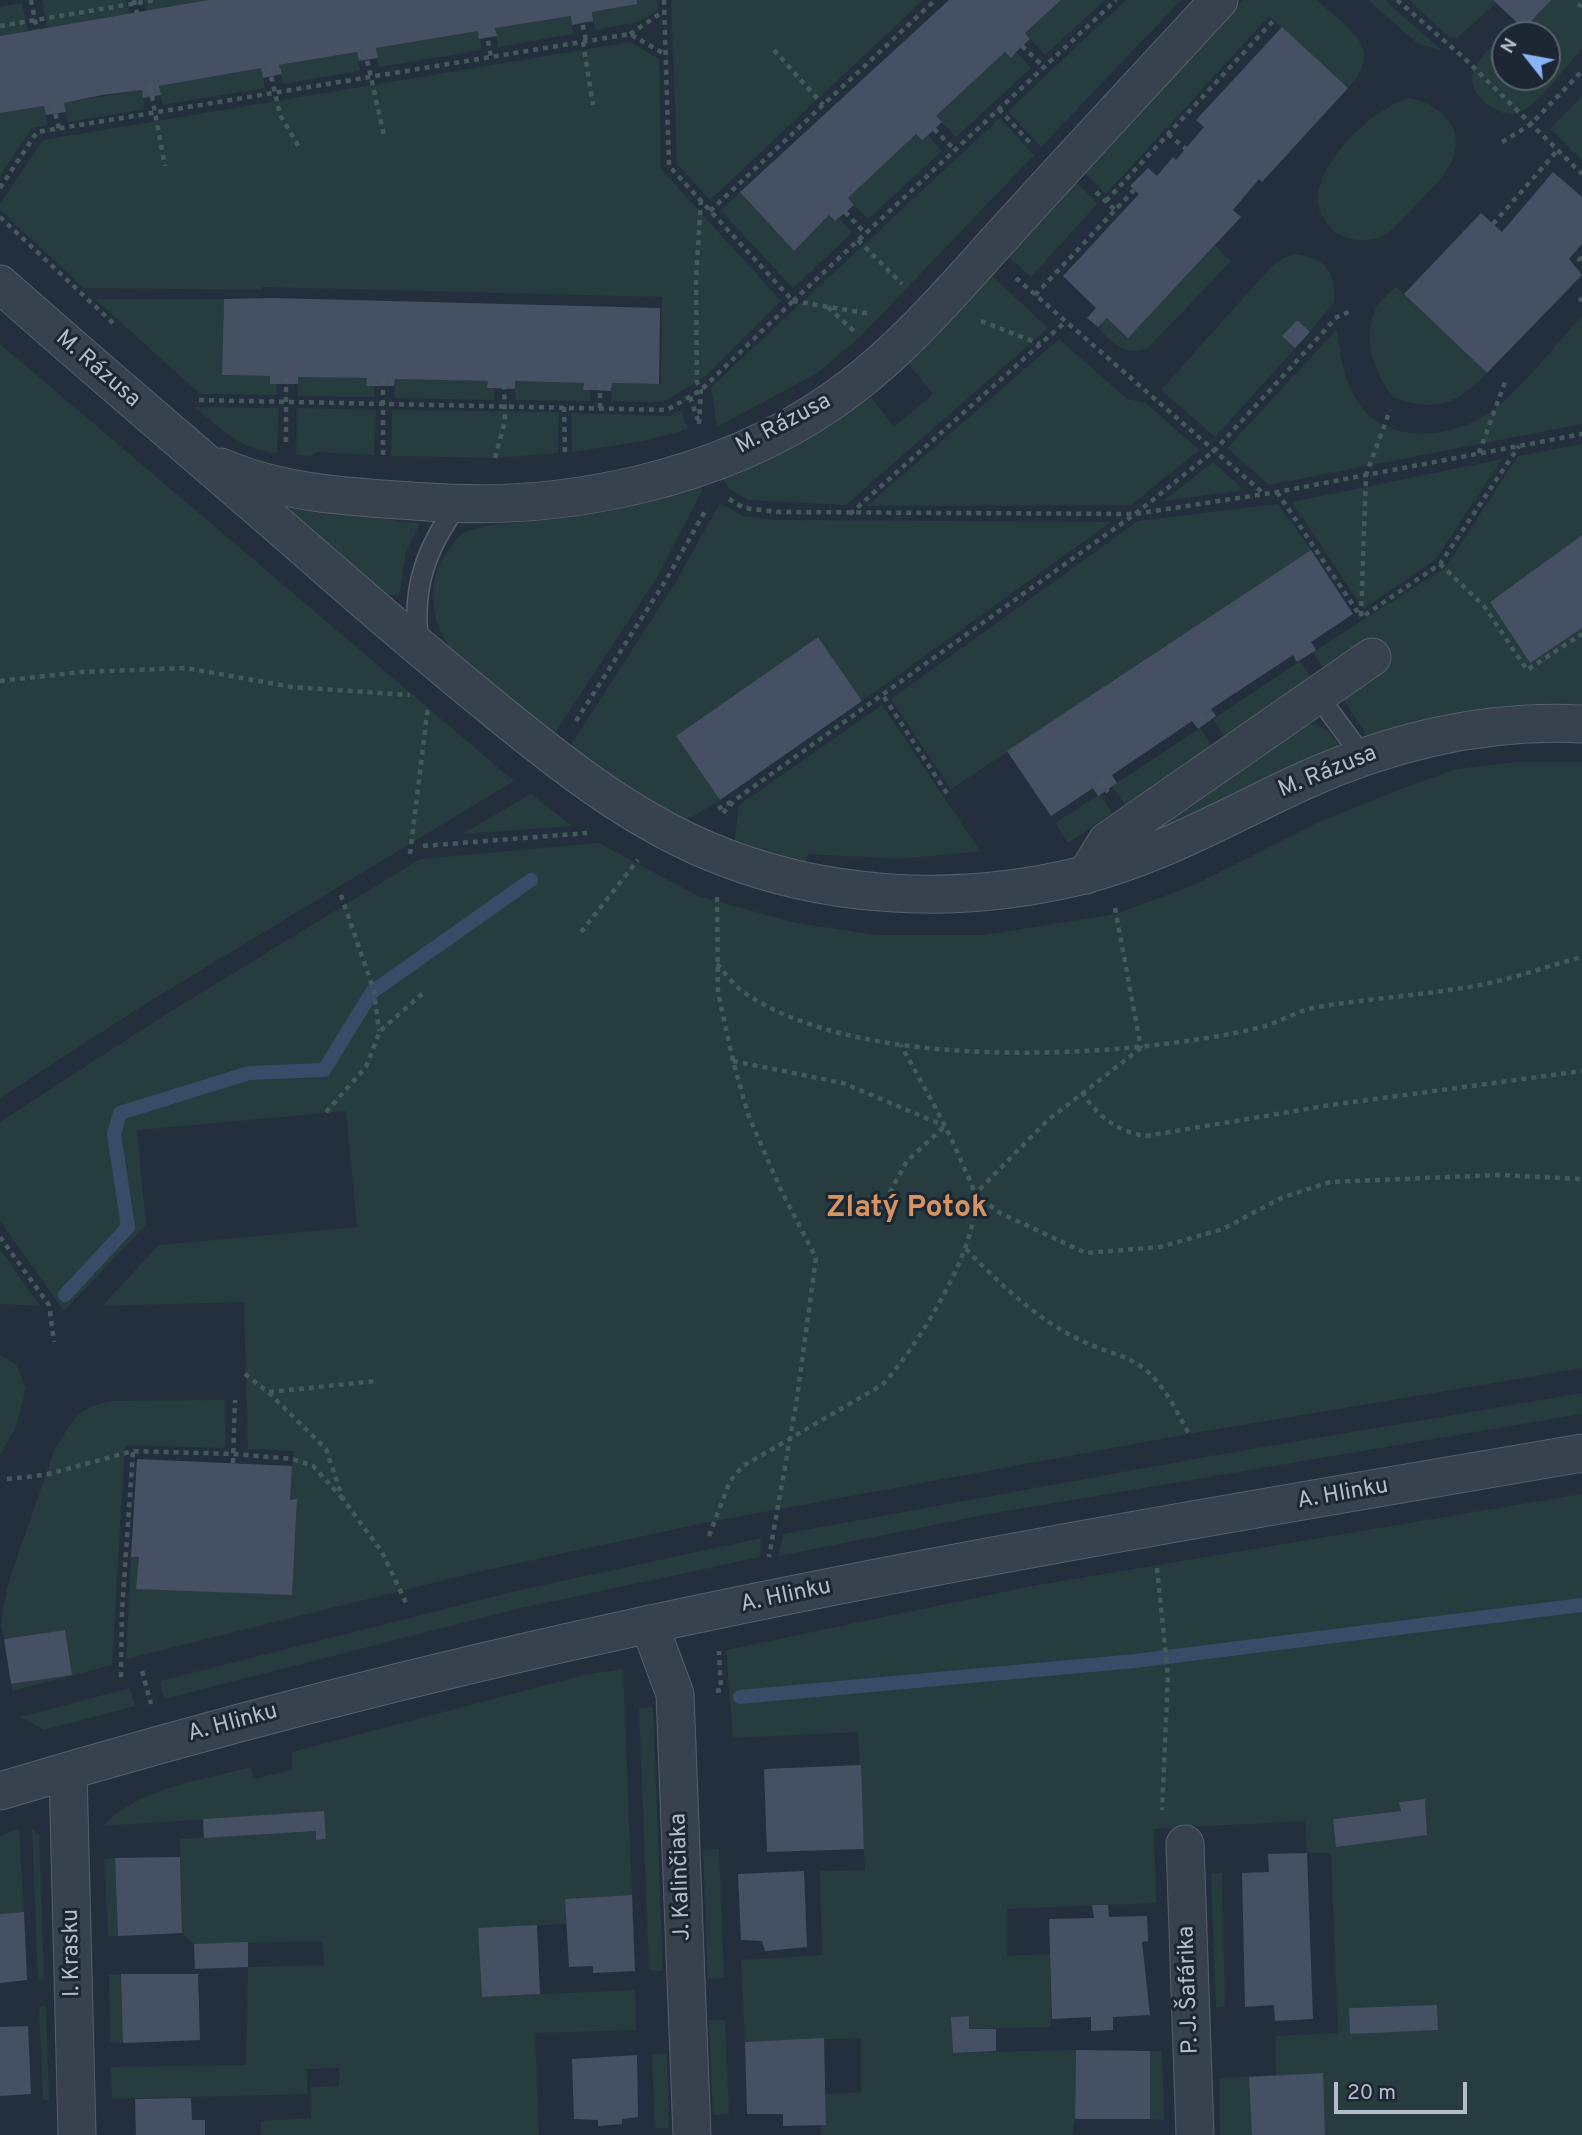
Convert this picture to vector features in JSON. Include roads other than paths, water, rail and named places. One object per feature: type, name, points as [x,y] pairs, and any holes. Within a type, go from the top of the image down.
[{"type":"street","name":"M. Rázusa","points":[[195,455],[250,480],[286,487],[489,506],[554,500],[653,481],[708,464],[806,418],[831,402],[886,358],[1219,0]]},
{"type":"street","name":"M. Rázusa","points":[[0,284],[419,648],[552,757],[601,791],[685,840],[750,866],[815,884],[906,895],[1009,890],[1086,875],[1180,839],[1363,757],[1461,729],[1517,723],[1582,724]]},
{"type":"street","points":[[1086,875],[1107,841],[1372,657]]},
{"type":"street","name":"A. Hlinku","points":[[0,1791],[240,1722],[649,1624],[928,1568],[1582,1453]]},
{"type":"street","name":"J. Kalinčiaka","points":[[649,1624],[676,1694],[692,2135]]},
{"type":"street","name":"I. Krasku","points":[[68,1771],[77,2135]]},
{"type":"street","name":"P. J. Šafárika","points":[[1185,1844],[1195,2135]]},
{"type":"lane","points":[[419,648],[415,618],[419,579],[439,531],[458,504]]},
{"type":"lane","points":[[1318,696],[1363,757]]},
{"type":"waterway","points":[[65,1295],[128,1227],[114,1134],[120,1113],[249,1073],[324,1070],[372,992],[531,880]]},
{"type":"waterway","points":[[740,1697],[1135,1661],[1582,1605]]},
{"type":"district","name":"Zlatý Potok","points":[[907,1210]]}]
